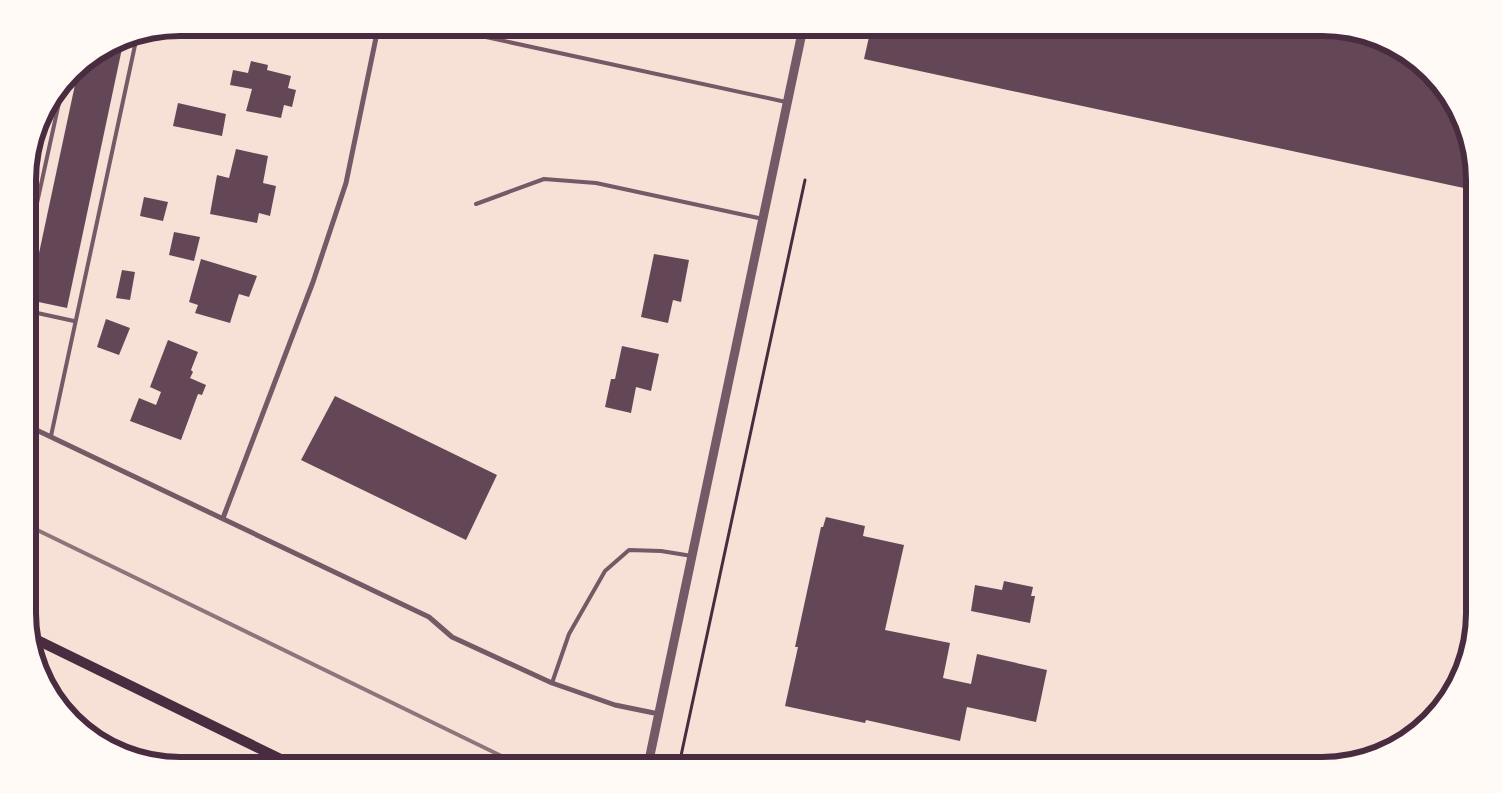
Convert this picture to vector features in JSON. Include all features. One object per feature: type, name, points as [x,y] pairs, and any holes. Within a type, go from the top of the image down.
[{"type":"main road","points":[[39,641],[275,757]]},
{"type":"street","points":[[223,518],[314,282],[346,183],[376,36]]},
{"type":"street","points":[[650,757],[801,36]]},
{"type":"street","points":[[36,430],[428,617],[452,637],[552,683],[615,704],[659,714]]},
{"type":"lane","points":[[481,36],[787,102]]},
{"type":"lane","points":[[51,436],[74,321],[135,44]]},
{"type":"lane","points":[[37,203],[59,104]]},
{"type":"lane","points":[[476,204],[544,180],[596,183],[763,219]]},
{"type":"lane","points":[[37,313],[74,321]]},
{"type":"lane","points":[[552,683],[569,634],[605,571],[628,550],[661,551],[692,556]]},
{"type":"path","points":[[681,757],[805,180]]},
{"type":"building","points":[[869,36],[1322,36],[1350,39],[1385,51],[1417,72],[1430,85],[1455,125],[1465,162],[1466,188],[864,59]]},
{"type":"building","points":[[122,49],[67,308],[37,302],[37,264],[76,81],[100,61]]},
{"type":"building","points":[[251,61],[268,65],[267,70],[291,76],[288,88],[296,90],[292,107],[284,105],[281,118],[246,111],[252,89],[230,85],[233,70],[248,73]]},
{"type":"building","points":[[178,103],[226,114],[222,136],[173,126]]},
{"type":"building","points":[[236,149],[268,156],[263,183],[276,186],[270,216],[259,213],[257,223],[210,214],[217,175],[229,178]]},
{"type":"building","points":[[144,197],[168,202],[163,221],[140,216]]},
{"type":"building","points":[[174,232],[200,237],[194,261],[169,255]]},
{"type":"building","points":[[654,254],[689,260],[681,302],[673,300],[668,323],[641,317]]},
{"type":"building","points":[[201,259],[257,276],[249,297],[239,294],[230,323],[195,313],[198,305],[189,302]]},
{"type":"building","points":[[122,270],[135,272],[130,300],[116,298]]},
{"type":"building","points":[[106,319],[130,328],[119,355],[97,347]]},
{"type":"building","points":[[168,340],[198,352],[190,378],[206,385],[202,395],[198,394],[181,440],[130,421],[139,398],[156,405],[161,392],[150,387]]},
{"type":"building","points":[[622,346],[659,354],[651,391],[636,387],[631,413],[605,407],[611,379],[615,379]]},
{"type":"building","points":[[335,396],[497,475],[466,540],[301,460]]},
{"type":"building","points":[[826,517],[865,526],[863,536],[904,545],[885,630],[950,643],[943,678],[971,684],[977,654],[1047,670],[1036,722],[967,707],[960,741],[866,720],[865,723],[785,706],[798,647],[795,647],[821,527],[823,527]]},
{"type":"building","points":[[1004,581],[1033,587],[1031,596],[1035,596],[1030,623],[971,611],[975,585],[1002,590]]},
{"type":"railway","points":[[36,529],[503,757]]}]
